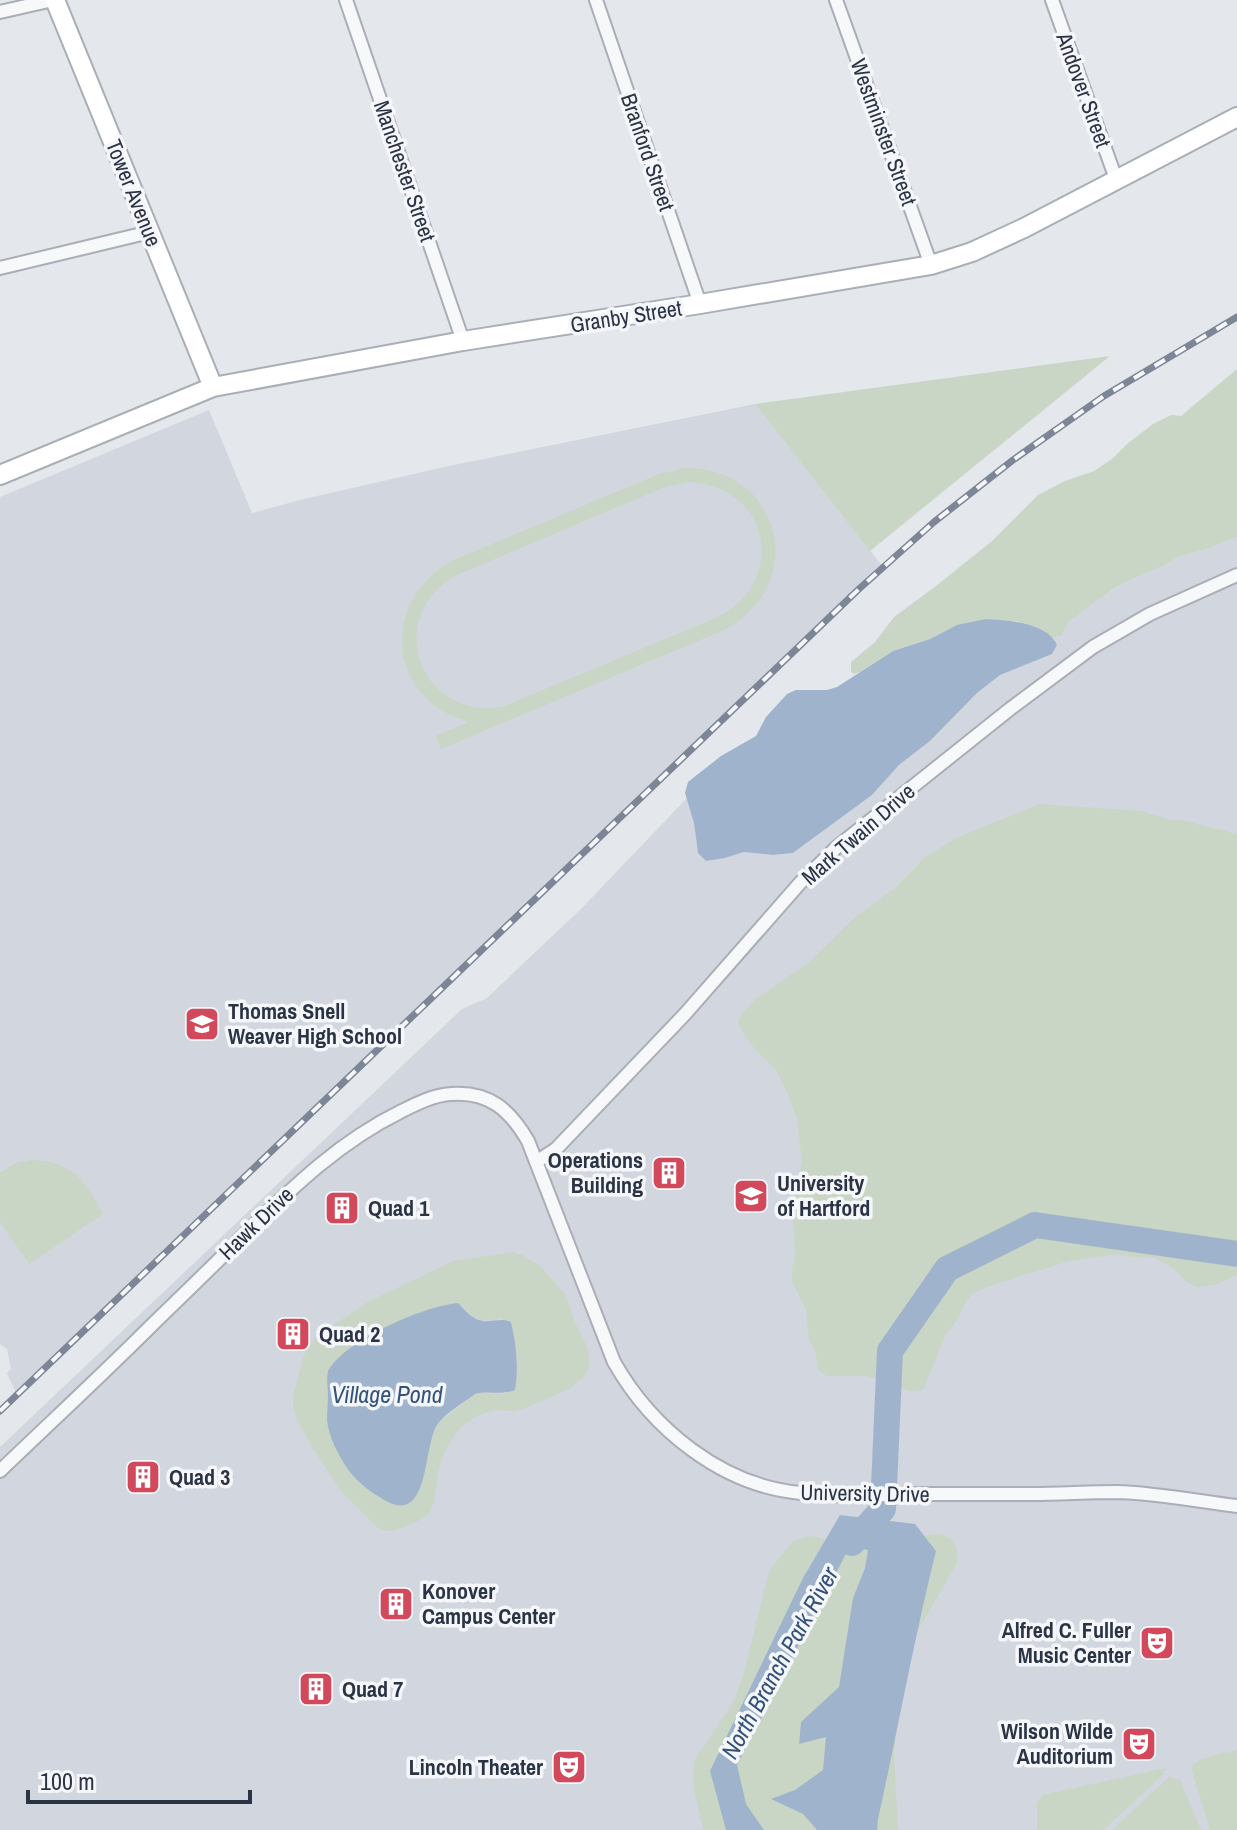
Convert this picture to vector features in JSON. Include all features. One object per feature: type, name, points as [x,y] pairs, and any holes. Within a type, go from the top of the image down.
[{"type":"main road","name":"Tower Avenue","points":[[54,0],[213,387]]},
{"type":"main road","name":"Granby Street","points":[[0,475],[213,387],[463,341],[931,265],[972,252],[1024,228],[1237,117]]},
{"type":"street","points":[[0,12],[54,0]]},
{"type":"street","name":"Manchester Street","points":[[346,0],[463,341]]},
{"type":"street","name":"Branford Street","points":[[596,0],[700,304]]},
{"type":"street","name":"Westminster Street","points":[[836,0],[931,265]]},
{"type":"street","name":"Andover Street","points":[[1052,0],[1116,179]]},
{"type":"street","points":[[0,268],[150,232]]},
{"type":"street","name":"Mark Twain Drive","points":[[536,1162],[556,1149],[685,1014],[791,893],[837,847],[1085,652],[1150,614],[1237,575]]},
{"type":"street","name":"Hawk Drive","points":[[0,1471],[307,1174],[368,1128],[428,1099],[448,1094],[475,1095],[496,1103],[513,1117],[528,1141],[536,1162]]},
{"type":"street","name":"University Drive","points":[[536,1162],[614,1362],[628,1385],[664,1427],[702,1457],[731,1473],[758,1484],[800,1493],[859,1496],[1119,1492],[1237,1506]]},
{"type":"shaded area","name":"Thomas Snell Weaver High School","points":[[755,404],[883,567],[17,1395],[7,1373],[11,1369],[7,1349],[0,1344],[0,497],[209,410],[252,513],[449,466]]},
{"type":"shaded area","name":"University of Hartford","points":[[1237,537],[1237,1830],[0,1830],[0,1447],[462,1009],[487,998],[581,909],[687,798],[698,853],[725,858],[744,852],[773,855],[793,853],[872,795],[899,765],[930,741],[977,693],[1000,675],[1052,653],[1053,638],[1062,635],[1069,621],[1117,586],[1180,556]]},
{"type":"green space","points":[[1110,356],[870,551],[755,404]]},
{"type":"green space","points":[[1237,369],[1237,537],[1180,556],[1117,586],[1069,621],[1062,635],[1053,638],[1016,621],[957,625],[930,639],[893,651],[860,672],[851,672],[851,662],[875,642],[894,617],[992,541],[1038,495],[1094,471],[1153,424],[1171,415],[1181,416]]},
{"type":"green space","points":[[685,468],[718,473],[744,487],[763,507],[773,532],[775,559],[768,586],[751,610],[724,630],[441,749],[436,736],[469,722],[430,702],[415,684],[406,665],[402,645],[403,625],[420,587],[435,572],[454,560],[659,474]],"holes":[[[689,482],[716,487],[737,500],[752,517],[760,537],[761,559],[755,581],[740,601],[718,617],[502,707],[473,707],[449,697],[431,681],[420,660],[416,637],[421,613],[435,591],[459,574],[665,487]]]},
{"type":"green space","points":[[1039,804],[1141,811],[1237,834],[1237,1275],[1218,1284],[1198,1287],[1155,1258],[1115,1254],[1066,1262],[973,1293],[946,1334],[923,1390],[904,1389],[896,1383],[866,1376],[827,1376],[818,1370],[815,1350],[809,1340],[806,1309],[792,1282],[795,1251],[792,1211],[802,1160],[797,1119],[776,1070],[754,1048],[738,1021],[757,998],[808,963],[852,920],[894,889],[924,858],[954,839]]},
{"type":"green space","points":[[32,1160],[58,1164],[76,1175],[103,1214],[29,1264],[0,1222],[0,1173],[16,1163]]},
{"type":"green space","points":[[513,1252],[539,1265],[566,1295],[588,1349],[589,1368],[569,1389],[523,1409],[493,1410],[475,1417],[459,1429],[440,1463],[431,1511],[424,1518],[387,1531],[377,1527],[341,1491],[296,1417],[293,1396],[304,1355],[316,1337],[368,1302],[453,1261]],"holes":[[[458,1303],[482,1320],[502,1318],[516,1350],[516,1385],[505,1394],[475,1394],[439,1422],[432,1435],[420,1489],[327,1419],[328,1397]]]},
{"type":"green space","points":[[940,1534],[953,1542],[957,1559],[914,1637],[900,1687],[894,1757],[898,1830],[703,1830],[694,1785],[695,1759],[734,1701],[769,1571],[793,1541],[812,1536],[842,1544]]},
{"type":"green space","points":[[1237,1750],[1237,1830],[1210,1830],[1191,1768],[1205,1758]]},
{"type":"green space","points":[[1166,1768],[1164,1774],[1103,1830],[1037,1830],[1037,1803],[1043,1795]]},
{"type":"green space","points":[[1169,1777],[1180,1780],[1201,1830],[1112,1830]]},
{"type":"water","points":[[986,619],[1036,627],[1057,645],[1052,654],[1000,675],[977,693],[930,741],[899,765],[872,795],[793,853],[773,855],[744,852],[706,861],[698,853],[694,823],[685,793],[688,782],[721,756],[756,736],[766,717],[787,694],[796,690],[837,687],[893,651],[930,639],[957,625]]},
{"type":"water","name":"Village Pond","points":[[458,1303],[476,1319],[511,1322],[517,1372],[515,1390],[475,1394],[445,1416],[433,1435],[418,1493],[411,1502],[400,1505],[386,1501],[353,1476],[333,1443],[327,1420],[328,1371],[351,1348],[387,1326]]},
{"type":"water","points":[[840,1515],[915,1524],[936,1551],[877,1830],[817,1830],[803,1814],[771,1799],[795,1790],[823,1770],[826,1737],[799,1744],[801,1722],[839,1687],[853,1598],[865,1568],[868,1550],[850,1546],[737,1765],[746,1804],[764,1830],[726,1830],[710,1771],[803,1578]]},
{"type":"waterway","name":"North Branch Park River","points":[[852,1543],[883,1509],[890,1351],[947,1269],[1035,1225],[1237,1254]]},
{"type":"railway","points":[[0,1411],[860,588],[934,522],[1013,460],[1104,396],[1237,317]]},
{"type":"place","name":"Thomas Snell Weaver High School","points":[[202,1024]]},
{"type":"place","name":"Operations Building","points":[[669,1173]]},
{"type":"place","name":"University of Hartford","points":[[751,1196]]},
{"type":"place","name":"Quad 1","points":[[342,1208]]},
{"type":"place","name":"Quad 2","points":[[293,1334]]},
{"type":"place","name":"Quad 3","points":[[143,1477]]},
{"type":"place","name":"Konover Campus Center","points":[[396,1604]]},
{"type":"place","name":"Alfred C. Fuller Music Center","points":[[1157,1643]]},
{"type":"place","name":"Quad 7","points":[[316,1689]]},
{"type":"place","name":"Wilson Wilde Auditorium","points":[[1139,1744]]},
{"type":"place","name":"Lincoln Theater","points":[[569,1767]]}]
